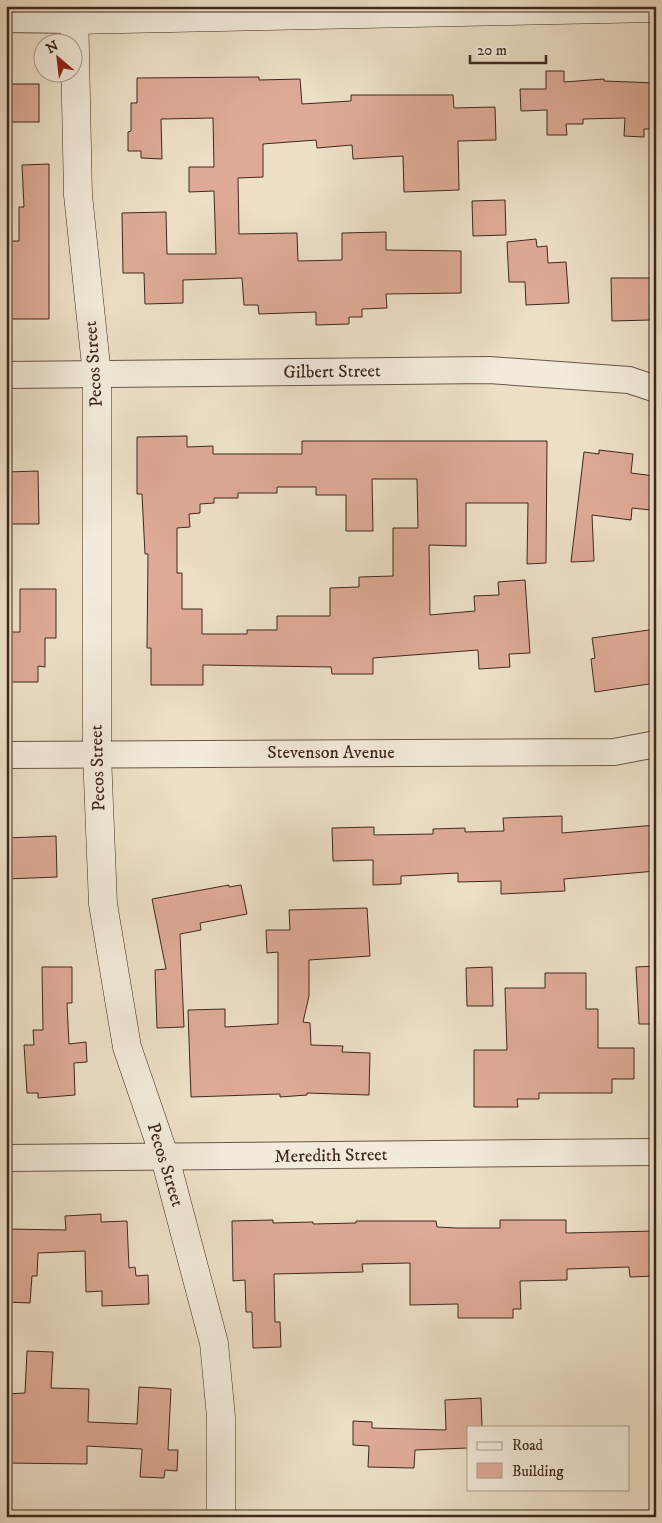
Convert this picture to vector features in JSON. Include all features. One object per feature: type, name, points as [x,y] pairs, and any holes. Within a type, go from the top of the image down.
[{"type":"street","points":[[6,19],[74,13],[656,8]]},
{"type":"street","name":"Pecos Street","points":[[74,13],[78,195],[97,375],[97,754],[103,904],[127,1047],[165,1158],[214,1343],[220,1417],[221,1517]]},
{"type":"street","name":"Gilbert Street","points":[[6,375],[489,370],[629,380],[656,389]]},
{"type":"street","name":"Stevenson Avenue","points":[[6,755],[614,752],[656,744]]},
{"type":"street","name":"Meredith Street","points":[[6,1158],[656,1152]]},
{"type":"building","points":[[546,71],[564,71],[564,82],[604,79],[604,81],[656,83],[656,129],[644,129],[644,137],[624,136],[625,118],[583,119],[583,124],[566,124],[567,135],[547,135],[547,110],[521,111],[520,89],[546,89]]},
{"type":"building","points":[[259,77],[259,80],[300,79],[302,104],[351,101],[351,95],[453,95],[454,108],[495,107],[496,140],[458,141],[459,190],[404,192],[403,156],[353,159],[352,145],[317,148],[316,140],[263,144],[263,177],[238,178],[239,234],[297,233],[298,261],[342,260],[342,233],[386,232],[386,250],[461,251],[461,293],[386,294],[387,308],[362,309],[362,317],[349,317],[349,324],[316,325],[316,312],[259,314],[258,305],[244,305],[242,278],[183,280],[183,303],[145,304],[144,273],[123,273],[122,213],[166,212],[167,254],[216,254],[214,191],[189,192],[189,167],[214,167],[213,118],[161,119],[162,159],[141,158],[141,151],[128,151],[128,132],[131,131],[131,103],[137,103],[137,78]]},
{"type":"building","points":[[6,84],[39,84],[39,122],[6,122]]},
{"type":"building","points":[[49,164],[49,319],[6,319],[6,241],[19,241],[19,207],[24,207],[22,165]]},
{"type":"building","points":[[505,200],[506,235],[473,236],[472,201]]},
{"type":"building","points":[[536,239],[537,247],[547,246],[548,263],[566,262],[569,303],[526,305],[525,282],[509,282],[507,242]]},
{"type":"building","points":[[611,278],[656,278],[656,305],[650,305],[650,320],[612,321]]},
{"type":"building","points":[[187,436],[187,447],[213,446],[213,454],[302,454],[302,441],[547,441],[546,563],[527,564],[528,503],[466,503],[466,546],[429,545],[430,615],[475,611],[474,596],[499,595],[498,582],[525,580],[530,653],[509,654],[510,667],[479,669],[478,650],[373,658],[373,674],[332,674],[331,667],[203,665],[203,685],[151,685],[151,648],[147,648],[148,554],[145,554],[142,494],[137,494],[137,437]],"holes":[[[372,479],[417,479],[418,528],[393,528],[393,576],[359,577],[359,587],[330,588],[330,616],[277,616],[277,630],[247,630],[247,634],[202,634],[202,609],[182,609],[182,573],[177,573],[177,528],[190,527],[189,514],[200,513],[200,504],[214,503],[214,498],[238,498],[238,493],[277,493],[277,487],[316,487],[316,495],[346,495],[346,531],[373,531]]]},
{"type":"building","points":[[599,450],[633,454],[631,473],[655,476],[651,510],[632,508],[631,520],[592,515],[594,561],[571,562],[584,452],[599,454]]},
{"type":"building","points":[[38,471],[39,524],[6,524],[6,472]]},
{"type":"building","points":[[20,589],[56,589],[56,638],[45,638],[45,667],[38,666],[38,682],[6,682],[6,632],[20,632]]},
{"type":"building","points":[[656,629],[656,683],[595,692],[591,659],[595,658],[592,638]]},
{"type":"building","points":[[562,816],[562,833],[656,825],[656,871],[564,879],[565,891],[501,894],[501,881],[458,882],[458,873],[401,876],[401,884],[373,885],[373,860],[333,861],[332,828],[374,827],[374,835],[433,834],[433,829],[465,828],[465,832],[504,831],[503,818]]},
{"type":"building","points":[[56,836],[57,877],[6,879],[6,838]]},
{"type":"building","points":[[229,885],[229,887],[241,885],[247,914],[200,923],[201,930],[180,934],[184,1027],[157,1028],[155,970],[166,969],[152,899]]},
{"type":"building","points":[[367,908],[370,956],[309,960],[309,996],[303,1022],[310,1023],[311,1045],[343,1046],[342,1052],[370,1053],[369,1095],[307,1093],[307,1095],[280,1097],[280,1094],[191,1097],[188,1010],[225,1009],[225,1027],[278,1024],[278,952],[267,953],[266,930],[290,930],[289,910]]},
{"type":"building","points":[[656,966],[656,1024],[639,1024],[636,967]]},
{"type":"building","points":[[42,967],[72,967],[72,1003],[67,1003],[69,1044],[86,1042],[87,1062],[74,1063],[75,1095],[38,1098],[38,1093],[27,1093],[24,1045],[34,1045],[33,1030],[43,1030]]},
{"type":"building","points":[[492,967],[493,1006],[467,1006],[466,968]]},
{"type":"building","points":[[545,973],[586,973],[586,1009],[598,1009],[598,1048],[634,1048],[634,1079],[612,1079],[612,1093],[539,1093],[539,1099],[517,1099],[518,1107],[474,1107],[474,1050],[507,1050],[505,988],[545,988]]},
{"type":"building","points":[[101,1214],[101,1222],[127,1221],[129,1268],[135,1267],[136,1276],[148,1275],[149,1304],[102,1306],[102,1291],[86,1292],[85,1251],[38,1253],[37,1276],[32,1276],[30,1303],[6,1302],[6,1229],[66,1230],[65,1216]]},
{"type":"building","points":[[273,1220],[273,1223],[313,1222],[313,1224],[356,1223],[356,1221],[436,1221],[437,1227],[500,1228],[500,1220],[566,1220],[566,1233],[656,1231],[656,1276],[630,1277],[629,1267],[567,1269],[567,1280],[520,1281],[521,1309],[513,1309],[513,1318],[458,1318],[458,1304],[410,1305],[410,1263],[362,1264],[363,1272],[274,1274],[275,1322],[280,1322],[281,1347],[253,1348],[252,1312],[246,1312],[245,1280],[233,1281],[232,1221]]},
{"type":"building","points":[[27,1351],[53,1352],[51,1388],[89,1389],[88,1422],[137,1424],[139,1387],[171,1389],[168,1450],[178,1450],[177,1471],[165,1470],[164,1478],[140,1477],[142,1449],[87,1446],[87,1464],[6,1463],[6,1394],[25,1393]]},
{"type":"building","points":[[481,1398],[482,1426],[467,1426],[467,1448],[415,1450],[414,1468],[368,1467],[369,1446],[353,1445],[353,1421],[372,1422],[372,1428],[446,1430],[445,1400]]}]
